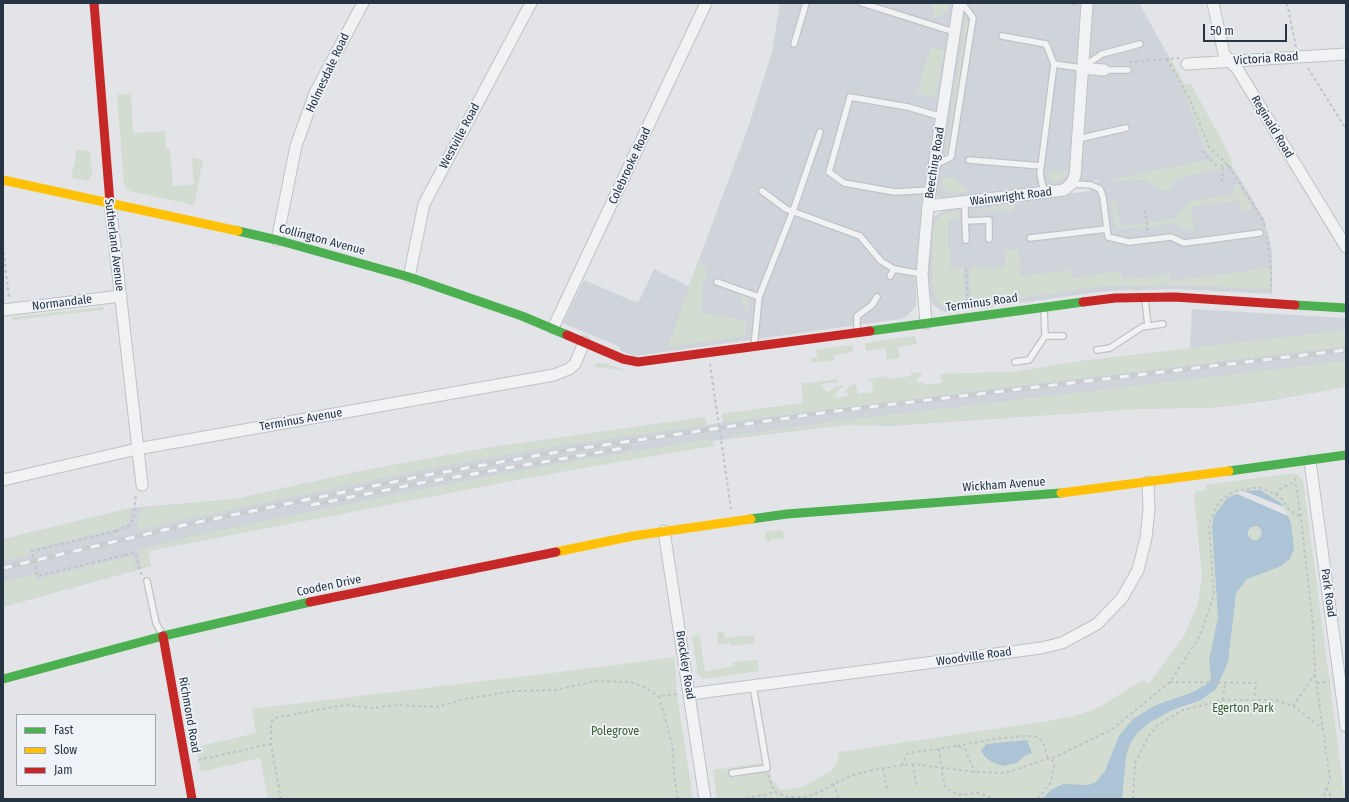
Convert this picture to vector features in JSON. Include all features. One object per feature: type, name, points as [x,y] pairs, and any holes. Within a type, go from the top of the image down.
[{"type":"main road","name":"Sutherland Avenue","points":[[94,3],[110,203]]},
{"type":"main road","name":"Collington Avenue","points":[[3,180],[277,240],[409,277],[553,328],[623,359]]},
{"type":"main road","name":"Terminus Road","points":[[623,359],[638,362],[1044,306],[1145,297],[1271,302],[1346,308]]},
{"type":"main road","name":"Wickham Avenue","points":[[664,531],[732,520],[787,514],[1083,492],[1346,455]]},
{"type":"main road","name":"Cooden Drive","points":[[3,679],[162,636],[284,607],[664,531]]},
{"type":"main road","name":"Richmond Road","points":[[162,636],[192,799]]},
{"type":"street","name":"Holmesdale Road","points":[[277,240],[296,146],[315,93],[363,3]]},
{"type":"street","name":"Westville Road","points":[[409,277],[424,204],[531,3]]},
{"type":"street","name":"Colebrooke Road","points":[[553,328],[706,3]]},
{"type":"street","name":"Beeching Road","points":[[926,323],[922,274],[928,206],[959,3]]},
{"type":"street","name":"Reginald Road","points":[[1213,3],[1224,54],[1238,70],[1346,247]]},
{"type":"street","points":[[1071,184],[1075,176],[1081,68],[1087,4]]},
{"type":"street","name":"Victoria Road","points":[[1187,64],[1346,54]]},
{"type":"street","points":[[1081,68],[1104,70]]},
{"type":"street","name":"Wainwright Road","points":[[928,206],[1064,190],[1071,184]]},
{"type":"street","name":"Sutherland Avenue","points":[[110,203],[142,485]]},
{"type":"street","name":"Normandale","points":[[6,309],[121,296]]},
{"type":"street","name":"Terminus Avenue","points":[[3,480],[137,449],[554,375],[569,369],[575,364],[584,342]]},
{"type":"street","name":"Park Road","points":[[1310,460],[1346,726]]},
{"type":"street","name":"Woodville Road","points":[[690,694],[1062,644],[1097,624],[1122,598],[1138,570],[1146,538],[1149,510],[1148,482]]},
{"type":"street","name":"Brockley Road","points":[[664,531],[705,799]]},
{"type":"lane","points":[[794,44],[806,3]]},
{"type":"lane","points":[[862,3],[954,32]]},
{"type":"lane","points":[[935,165],[951,157],[973,18],[962,3]]},
{"type":"lane","points":[[1002,36],[1046,44],[1054,64],[1040,174],[1044,193]]},
{"type":"lane","points":[[1054,64],[1081,68],[1102,54],[1140,44]]},
{"type":"lane","points":[[1104,70],[1128,70]]},
{"type":"lane","points":[[930,190],[895,192],[844,184],[829,172],[850,97],[908,106],[942,117]]},
{"type":"lane","points":[[1078,139],[1126,128]]},
{"type":"lane","points":[[754,347],[759,297],[793,211],[820,132]]},
{"type":"lane","points":[[969,160],[1041,166]]},
{"type":"lane","points":[[1071,184],[1091,185],[1100,189],[1104,197],[1108,237],[1129,242],[1171,237],[1184,242],[1260,233]]},
{"type":"lane","points":[[762,191],[786,209],[860,236],[881,261],[894,269],[922,274]]},
{"type":"lane","points":[[965,202],[966,240]]},
{"type":"lane","points":[[966,220],[989,220],[989,239]]},
{"type":"lane","points":[[1030,238],[1106,229]]},
{"type":"lane","points":[[890,276],[894,269]]},
{"type":"lane","points":[[717,282],[759,297]]},
{"type":"lane","points":[[857,333],[857,316],[872,305],[877,297]]},
{"type":"lane","points":[[1145,297],[1148,326]]},
{"type":"lane","points":[[1016,362],[1029,360],[1045,336],[1044,306]]},
{"type":"lane","points":[[1097,350],[1110,348],[1142,327],[1163,324]]},
{"type":"lane","points":[[1045,336],[1063,336]]},
{"type":"lane","points":[[147,581],[156,623],[162,636]]},
{"type":"lane","points":[[732,773],[767,768],[754,686]]},
{"type":"path","points":[[1124,62],[1181,58],[1187,64]]},
{"type":"path","points":[[1167,59],[1188,96],[1209,147],[1229,166],[1263,220],[1265,228]]},
{"type":"path","points":[[1202,151],[1216,165],[1229,166]]},
{"type":"path","points":[[1222,182],[1223,165]]},
{"type":"path","points":[[1145,210],[1147,227]]},
{"type":"path","points":[[1267,236],[1272,269],[1271,302]]},
{"type":"path","points":[[3,246],[6,309]]},
{"type":"path","points":[[966,269],[968,317]]},
{"type":"path","points":[[708,353],[732,520]]},
{"type":"path","points":[[1276,494],[1280,489],[1292,483],[1295,479],[1301,518],[1313,626],[1315,674],[1318,683],[1330,779],[1325,789],[1323,799]]},
{"type":"path","points":[[142,485],[137,491],[133,519],[130,525],[116,531],[32,551],[38,576],[135,553],[141,574],[147,581]]},
{"type":"path","points":[[767,768],[774,791],[787,797],[801,798],[824,790],[833,784],[856,774],[883,768],[913,764],[975,772],[1005,773],[1052,758],[1111,730],[1170,682],[1200,636],[1214,595],[1209,525],[1213,512],[1220,501],[1235,491],[1261,488],[1276,494],[1282,499],[1290,511],[1301,518]]},
{"type":"path","points":[[1293,706],[1315,674]]},
{"type":"path","points":[[281,799],[271,744],[271,722],[275,718],[344,705],[373,708],[398,705],[436,707],[466,699],[514,691],[555,690],[596,681],[613,680],[630,682],[659,696],[690,694]]},
{"type":"path","points":[[1170,682],[1256,683],[1254,699]]},
{"type":"path","points":[[1223,682],[1223,700]]},
{"type":"path","points":[[1318,683],[1330,682]]},
{"type":"path","points":[[659,696],[673,748],[674,775],[678,799]]},
{"type":"path","points":[[1133,799],[1135,763],[1148,737],[1157,726],[1183,710],[1223,700],[1276,700],[1293,706],[1323,729]]},
{"type":"path","points":[[902,766],[906,756],[909,753],[994,739],[1025,736],[1035,736],[1040,739],[1044,745],[1048,759]]},
{"type":"path","points":[[185,762],[271,744]]},
{"type":"path","points":[[957,746],[965,749],[975,772]]},
{"type":"path","points":[[939,748],[946,788],[959,795],[979,793],[994,799]]},
{"type":"path","points":[[1038,799],[1051,782],[1054,765],[1052,758]]},
{"type":"path","points":[[913,764],[916,785]]},
{"type":"path","points":[[883,768],[886,790]]},
{"type":"path","points":[[833,784],[839,799]]},
{"type":"path","points":[[1325,789],[1330,794],[1330,799]]},
{"type":"path","points":[[740,799],[769,794],[774,791]]},
{"type":"path","points":[[959,795],[960,799]]},
{"type":"shaded area","points":[[780,3],[1139,3],[1185,85],[1190,83],[1223,143],[1232,166],[1264,219],[1272,251],[1272,294],[1174,289],[1106,291],[948,313],[940,310],[933,304],[929,295],[928,260],[931,221],[936,215],[944,210],[1089,191],[1099,180],[954,199],[923,196],[917,259],[916,306],[908,315],[900,319],[635,356],[623,352],[618,346],[563,323],[584,280],[638,303],[654,269],[689,286],[749,125],[772,52]]},
{"type":"shaded area","points":[[1192,309],[1346,318],[1346,387],[1273,400],[1222,407],[1135,409],[891,426],[847,425],[713,441],[714,446],[683,450],[527,478],[148,551],[151,566],[3,607],[3,539],[131,508],[235,499],[361,471],[486,448],[705,417],[707,425],[723,422],[722,414],[804,404],[942,383],[941,374],[1014,372],[1081,361],[1190,349]]},
{"type":"green space","points":[[932,3],[949,3],[948,9],[941,16],[932,17],[935,9],[931,8]]},
{"type":"green space","points":[[966,17],[968,21],[948,153],[945,156]]},
{"type":"green space","points":[[931,47],[944,51],[935,98],[917,93]]},
{"type":"green space","points":[[1171,60],[1185,85],[1190,83],[1223,143],[1230,157],[1232,166],[1177,179],[1170,189],[1162,191],[1144,180],[1109,181],[1213,159],[1204,148],[1187,98],[1167,61]]},
{"type":"green space","points":[[131,93],[133,133],[165,131],[166,149],[170,149],[173,186],[194,184],[192,158],[203,160],[194,205],[129,191],[124,185],[117,95]]},
{"type":"green space","points":[[77,149],[90,151],[92,175],[88,181],[71,178]]},
{"type":"green space","points":[[1068,170],[1063,179],[1056,181],[1050,179],[1048,173]]},
{"type":"green space","points":[[942,177],[954,178],[970,192],[948,193],[943,188]]},
{"type":"green space","points":[[1238,184],[1253,208],[1241,212],[1239,200],[1191,207],[1194,233],[1175,223],[1125,229],[1118,227],[1114,221],[1112,200],[1116,202],[1119,220],[1125,226],[1174,219],[1189,201],[1235,195],[1234,186]]},
{"type":"green space","points":[[1014,203],[1014,211],[972,211]]},
{"type":"green space","points":[[960,211],[960,219],[948,219],[948,250],[950,250],[951,269],[963,268],[965,306],[952,308],[942,306],[934,294],[933,231],[937,219],[943,214]]},
{"type":"green space","points":[[1018,250],[1021,276],[1070,270],[1072,278],[1120,271],[1122,280],[1170,274],[1171,281],[1270,268],[1270,289],[1174,285],[1105,286],[971,305],[970,268],[1005,267],[1005,251]]},
{"type":"green space","points":[[699,259],[707,272],[702,287],[701,313],[746,320],[745,336],[668,347]]},
{"type":"green space","points":[[739,293],[748,296],[748,314]]},
{"type":"green space","points":[[103,307],[104,310],[13,320],[12,317]]},
{"type":"green space","points":[[1346,330],[1346,346],[724,422],[722,414],[803,403],[801,383],[813,383],[837,379],[838,383],[826,383],[821,386],[827,392],[831,391],[835,386],[845,385],[839,389],[834,398],[849,396],[845,391],[850,385],[856,384],[858,394],[873,392],[872,382],[869,382],[868,379],[887,376],[888,379],[911,376],[911,373],[921,372],[921,376],[917,378],[918,382],[923,383],[924,385],[942,383],[941,374],[1014,372],[1081,361]]},
{"type":"green space","points":[[915,336],[917,344],[898,347],[900,358],[887,360],[885,348],[866,351],[865,343]]},
{"type":"green space","points":[[852,345],[853,352],[834,355],[835,360],[812,363],[811,358],[817,357],[816,350]]},
{"type":"green space","points":[[1346,361],[1346,387],[1234,405],[1207,408],[1135,409],[898,425],[847,425],[726,439],[726,437],[829,422]]},
{"type":"green space","points":[[597,363],[604,363],[627,371],[594,367]]},
{"type":"green space","points":[[705,417],[707,425],[563,445],[425,469],[139,529],[137,520],[144,508],[235,499],[361,471],[486,448]]},
{"type":"green space","points":[[709,439],[710,442],[713,441],[714,446],[553,473],[148,551],[151,566],[142,568],[138,550],[191,536],[429,488],[563,463]]},
{"type":"green space","name":"Egerton Park","points":[[1295,473],[1303,480],[1345,799],[717,799],[713,770],[763,763],[753,698],[759,698],[771,778],[780,790],[803,787],[832,770],[837,762],[839,752],[1074,716],[1098,708],[1144,679],[1149,684],[1184,636],[1198,604],[1202,576],[1194,498],[1196,491],[1206,490],[1205,485]]},
{"type":"green space","points":[[131,508],[127,524],[115,529],[29,550],[30,555],[3,561],[3,539]]},
{"type":"green space","points":[[783,530],[784,538],[766,542],[765,532]]},
{"type":"green space","points":[[133,556],[137,569],[3,607],[3,582],[35,574],[36,579]]},
{"type":"green space","points":[[723,631],[725,638],[754,635],[755,643],[731,646],[730,643],[718,645],[717,632]]},
{"type":"green space","points":[[699,634],[705,672],[733,666],[733,662],[757,660],[759,671],[704,679],[698,675],[692,637]]},
{"type":"green space","name":"Polegrove","points":[[675,657],[677,695],[693,799],[268,799],[260,758],[201,772],[196,747],[256,733],[252,709]]},
{"type":"water","points":[[1260,490],[1281,503],[1291,523],[1294,548],[1290,559],[1279,567],[1247,579],[1236,593],[1228,662],[1216,689],[1201,700],[1172,710],[1149,723],[1136,734],[1129,746],[1126,757],[1122,799],[1042,799],[1051,790],[1063,784],[1088,785],[1096,782],[1105,771],[1119,736],[1133,719],[1156,705],[1193,692],[1207,684],[1211,679],[1209,660],[1218,618],[1212,526],[1214,516],[1227,498],[1244,491]],"holes":[[[1257,526],[1261,529],[1262,534],[1258,540],[1253,540],[1248,536],[1248,531],[1251,527]]]},
{"type":"water","points":[[1027,740],[1032,753],[1024,756],[1017,763],[1004,766],[994,763],[986,758],[981,751],[986,744]]},
{"type":"pier","points":[[1244,491],[1284,507],[1288,516],[1235,493]]},
{"type":"railway","points":[[3,568],[189,524],[427,475],[563,451],[828,412],[1346,350]]},
{"type":"railway","points":[[311,505],[426,482],[630,447]]},
{"type":"traffic: fast","points":[[238,231],[277,240],[409,277],[522,316],[567,335]]},
{"type":"traffic: fast","points":[[870,331],[1083,302]]},
{"type":"traffic: fast","points":[[1295,305],[1346,308]]},
{"type":"traffic: fast","points":[[1229,471],[1346,455]]},
{"type":"traffic: fast","points":[[751,519],[787,514],[1061,493]]},
{"type":"traffic: fast","points":[[3,679],[163,636],[310,602]]},
{"type":"traffic: slow","points":[[3,180],[238,231]]},
{"type":"traffic: slow","points":[[1061,493],[1229,471]]},
{"type":"traffic: slow","points":[[556,552],[633,536],[751,519]]},
{"type":"traffic: jam","points":[[94,3],[110,203]]},
{"type":"traffic: jam","points":[[1083,302],[1115,298],[1175,297],[1295,305]]},
{"type":"traffic: jam","points":[[567,335],[623,359],[638,362],[870,331]]},
{"type":"traffic: jam","points":[[310,602],[556,552]]},
{"type":"traffic: jam","points":[[163,636],[192,799]]}]
